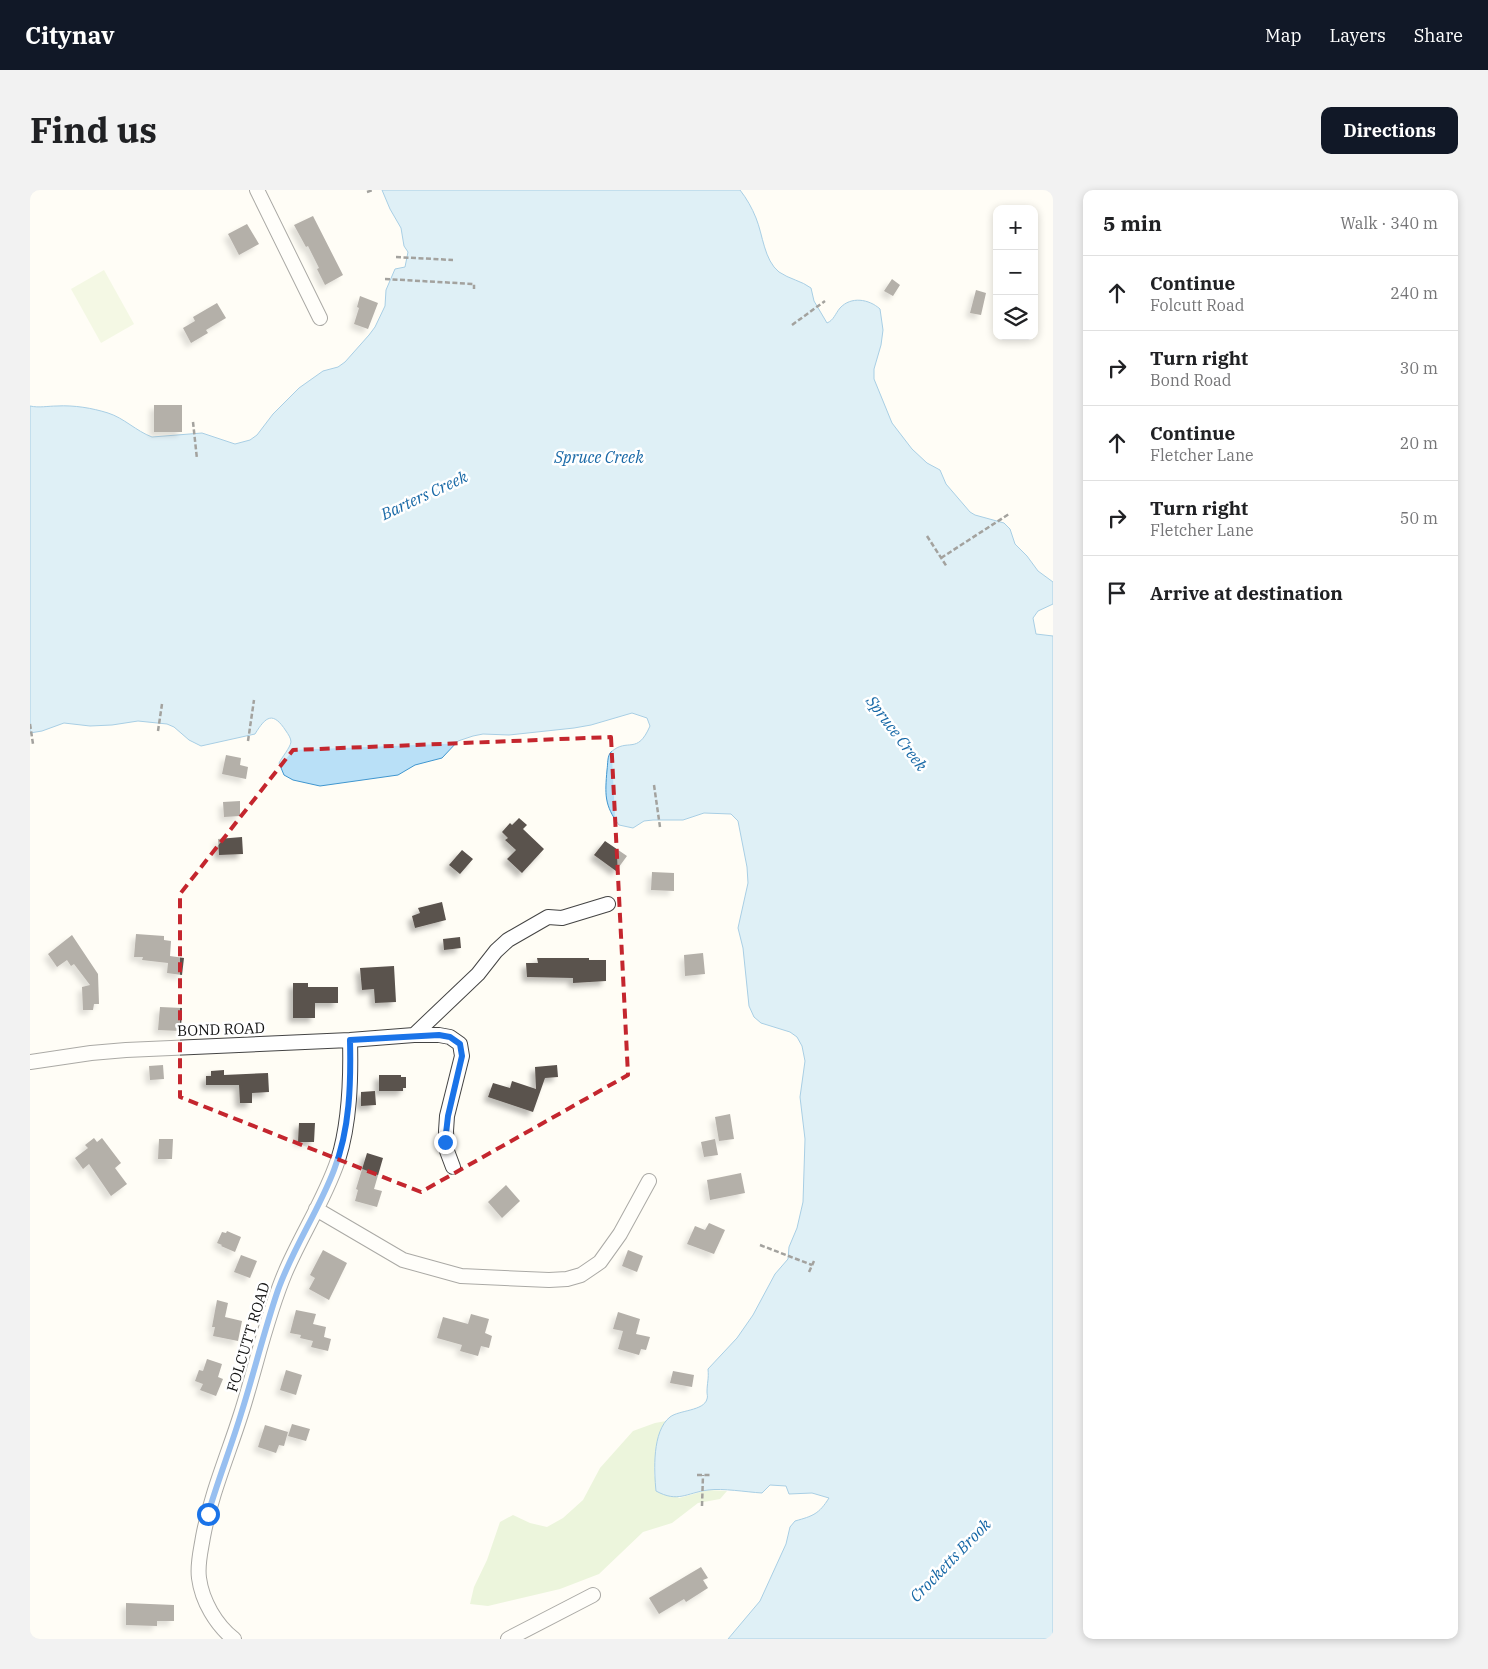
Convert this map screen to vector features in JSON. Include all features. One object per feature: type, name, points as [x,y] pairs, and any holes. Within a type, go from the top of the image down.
[{"type":"street","points":[[256,190],[320,318]]},
{"type":"street","points":[[414,1035],[471,980],[508,940],[548,917],[562,918],[608,904]]},
{"type":"street","name":"BOND ROAD","points":[[30,1062],[126,1050],[350,1040],[414,1035],[450,1037],[460,1044],[462,1049],[459,1072],[449,1107],[446,1131],[447,1151],[453,1167]]},
{"type":"street","name":"FOLCUTT ROAD","points":[[234,1639],[219,1624],[208,1606],[202,1591],[198,1567],[202,1542],[213,1495],[241,1414],[278,1290],[334,1171],[346,1130],[351,1071],[350,1040]]},
{"type":"street","points":[[316,1210],[403,1260],[452,1274],[489,1278],[567,1279],[581,1275],[600,1262],[620,1234],[649,1181]]},
{"type":"street","points":[[508,1639],[584,1595]]},
{"type":"path","points":[[367,192],[373,190]]},
{"type":"path","points":[[396,257],[453,260]]},
{"type":"path","points":[[385,279],[474,284],[474,289]]},
{"type":"path","points":[[792,325],[824,302]]},
{"type":"path","points":[[194,422],[198,458]]},
{"type":"path","points":[[941,558],[1009,514]]},
{"type":"path","points":[[927,536],[947,567]]},
{"type":"path","points":[[248,741],[254,700]]},
{"type":"path","points":[[158,731],[162,704]]},
{"type":"path","points":[[30,724],[33,744]]},
{"type":"path","points":[[654,785],[660,827]]},
{"type":"path","points":[[760,1245],[812,1266]]},
{"type":"path","points":[[809,1272],[814,1262]]},
{"type":"path","points":[[697,1475],[710,1475]]},
{"type":"path","points":[[702,1506],[703,1475]]},
{"type":"highlighted area","points":[[611,737],[628,1075],[421,1192],[180,1097],[180,894],[293,750]]},
{"type":"green space","points":[[104,270],[134,324],[101,343],[71,289]]},
{"type":"green space","points":[[666,1421],[660,1434],[654,1476],[679,1498],[708,1490],[727,1491],[720,1499],[698,1503],[672,1523],[643,1532],[599,1574],[560,1589],[488,1606],[470,1604],[474,1587],[487,1560],[500,1522],[513,1515],[530,1523],[547,1527],[563,1518],[583,1500],[600,1468],[633,1431]]},
{"type":"water","name":"Spruce Creek","points":[[382,190],[740,190],[754,214],[770,261],[779,272],[811,288],[814,301],[827,323],[833,319],[844,304],[855,300],[871,303],[880,309],[883,330],[874,369],[874,379],[892,423],[912,449],[927,463],[940,470],[946,484],[970,512],[1004,523],[1010,529],[1015,544],[1038,571],[1053,582],[1053,604],[1038,611],[1033,618],[1036,634],[1053,636],[1053,1639],[728,1639],[760,1601],[786,1544],[790,1527],[795,1521],[811,1516],[819,1511],[829,1498],[812,1493],[789,1494],[786,1486],[770,1485],[762,1493],[714,1490],[700,1491],[676,1497],[664,1495],[656,1491],[657,1441],[664,1423],[674,1415],[705,1403],[708,1369],[737,1338],[753,1315],[775,1274],[788,1259],[789,1247],[797,1228],[803,1202],[805,1139],[800,1097],[805,1061],[802,1046],[797,1037],[790,1032],[761,1023],[754,1017],[749,1006],[743,948],[738,928],[748,883],[747,867],[738,821],[731,814],[704,813],[683,820],[644,821],[633,828],[619,825],[608,805],[606,778],[609,756],[617,748],[641,741],[650,726],[647,718],[632,713],[574,728],[509,735],[483,734],[473,736],[458,741],[442,758],[415,765],[398,775],[320,786],[293,780],[284,775],[279,763],[291,741],[281,725],[273,718],[266,720],[255,734],[201,746],[167,724],[138,721],[90,726],[64,723],[30,733],[30,406],[70,406],[102,411],[114,415],[152,437],[202,433],[235,444],[250,440],[257,435],[273,414],[299,388],[323,371],[338,367],[345,362],[375,327],[385,306],[386,290],[395,269],[405,267],[408,252],[404,246],[401,228]]},
{"type":"building","points":[[313,216],[343,275],[325,285],[308,246],[306,247],[294,225]]},
{"type":"building","points":[[247,224],[259,244],[239,255],[228,234]]},
{"type":"building","points":[[892,279],[900,285],[893,296],[884,291]]},
{"type":"building","points":[[976,290],[986,293],[981,315],[970,313]]},
{"type":"building","points":[[360,296],[378,303],[368,329],[354,324],[359,308],[357,307]]},
{"type":"building","points":[[217,303],[226,318],[206,330],[208,333],[191,343],[183,328],[195,321],[193,317]]},
{"type":"building","points":[[154,405],[182,405],[182,432],[154,432]]},
{"type":"building","points":[[226,755],[241,758],[240,765],[248,767],[246,779],[222,774]]},
{"type":"building","points":[[240,801],[240,816],[224,817],[223,802]]},
{"type":"building","points":[[519,818],[527,825],[523,829],[544,849],[522,873],[507,859],[516,850],[505,840],[508,838],[502,832],[510,823],[512,825]]},
{"type":"building","points":[[242,837],[243,854],[219,855],[218,839]]},
{"type":"building","points":[[605,841],[627,856],[616,871],[594,855]]},
{"type":"building","points":[[462,850],[473,859],[460,874],[449,865]]},
{"type":"building","points":[[652,872],[674,873],[674,891],[651,890]]},
{"type":"building","points":[[442,902],[446,920],[415,928],[412,916],[420,913],[418,908]]},
{"type":"building","points":[[136,934],[164,936],[164,940],[171,941],[170,956],[184,958],[182,975],[167,973],[168,963],[142,960],[143,957],[134,957]]},
{"type":"building","points":[[72,935],[98,974],[99,1004],[94,1004],[93,1010],[83,1010],[82,987],[90,985],[74,964],[71,966],[67,960],[57,967],[48,954]]},
{"type":"building","points":[[460,937],[461,948],[444,950],[443,939]]},
{"type":"building","points":[[703,953],[705,974],[685,976],[684,955]]},
{"type":"building","points":[[537,958],[589,958],[589,960],[606,960],[606,981],[573,983],[573,978],[527,977],[526,963],[538,963]]},
{"type":"building","points":[[394,966],[396,1002],[375,1003],[374,989],[362,990],[360,968]]},
{"type":"building","points":[[293,983],[308,983],[308,987],[338,987],[338,1003],[315,1003],[315,1018],[293,1018]]},
{"type":"building","points":[[160,1007],[182,1008],[181,1031],[158,1030]]},
{"type":"building","points":[[163,1065],[164,1079],[150,1080],[149,1066]]},
{"type":"building","points":[[557,1065],[558,1077],[545,1078],[533,1112],[488,1097],[493,1083],[510,1088],[512,1081],[536,1089],[535,1067]]},
{"type":"building","points":[[224,1070],[224,1075],[268,1073],[269,1092],[252,1093],[252,1103],[240,1103],[239,1085],[206,1085],[206,1076],[211,1076],[211,1071]]},
{"type":"building","points":[[379,1075],[401,1075],[401,1077],[406,1077],[406,1088],[403,1088],[403,1091],[379,1091]]},
{"type":"building","points":[[375,1091],[376,1105],[361,1106],[361,1092]]},
{"type":"building","points":[[730,1114],[734,1139],[719,1141],[715,1117]]},
{"type":"building","points":[[299,1123],[315,1123],[314,1142],[298,1142]]},
{"type":"building","points":[[94,1138],[97,1142],[102,1138],[121,1163],[115,1168],[127,1184],[111,1196],[89,1164],[83,1169],[75,1158],[88,1148],[85,1145]]},
{"type":"building","points":[[159,1139],[173,1139],[172,1159],[158,1159]]},
{"type":"building","points":[[715,1139],[718,1155],[704,1157],[701,1142]]},
{"type":"building","points":[[367,1153],[383,1158],[374,1189],[382,1191],[377,1207],[355,1201],[358,1190],[356,1189]]},
{"type":"building","points":[[741,1173],[745,1193],[710,1200],[707,1180]]},
{"type":"building","points":[[506,1185],[520,1201],[502,1218],[488,1202]]},
{"type":"building","points":[[709,1223],[725,1230],[714,1254],[687,1244],[695,1226],[705,1230]]},
{"type":"building","points":[[227,1231],[241,1237],[235,1252],[217,1243],[222,1232],[226,1233]]},
{"type":"building","points":[[323,1250],[347,1263],[329,1300],[309,1289],[315,1278],[310,1275]]},
{"type":"building","points":[[628,1250],[643,1256],[637,1272],[622,1266]]},
{"type":"building","points":[[241,1255],[257,1261],[250,1278],[234,1272]]},
{"type":"building","points":[[217,1300],[228,1303],[225,1317],[242,1321],[238,1341],[213,1336],[215,1327],[212,1327]]},
{"type":"building","points":[[296,1310],[316,1314],[313,1324],[326,1327],[324,1337],[331,1339],[328,1351],[311,1347],[313,1341],[300,1338],[301,1335],[290,1333]]},
{"type":"building","points":[[618,1312],[640,1319],[636,1334],[650,1337],[646,1350],[641,1349],[639,1355],[618,1349],[623,1331],[613,1329]]},
{"type":"building","points":[[471,1314],[489,1319],[485,1333],[492,1336],[489,1348],[481,1346],[478,1356],[460,1351],[462,1345],[437,1338],[443,1317],[468,1324]]},
{"type":"building","points":[[207,1359],[222,1364],[218,1377],[223,1379],[216,1396],[200,1390],[203,1384],[195,1381],[199,1370],[203,1371]]},
{"type":"building","points":[[286,1370],[302,1375],[296,1395],[280,1390]]},
{"type":"building","points":[[673,1371],[694,1375],[692,1387],[670,1383]]},
{"type":"building","points":[[292,1424],[310,1429],[306,1441],[288,1436]]},
{"type":"building","points":[[265,1425],[288,1432],[284,1446],[279,1445],[276,1453],[258,1447]]},
{"type":"building","points":[[701,1567],[708,1578],[703,1580],[708,1588],[686,1602],[684,1599],[659,1614],[649,1598]]},
{"type":"building","points":[[126,1603],[174,1605],[174,1621],[157,1621],[157,1626],[126,1625]]},
{"type":"route","points":[[208,1514],[241,1414],[278,1290],[300,1240],[327,1187],[338,1158],[346,1130],[351,1071],[350,1040],[439,1035],[450,1037],[460,1044],[462,1056],[451,1098],[445,1142]]},
{"type":"water label","name":"Barters Creek","points":[[424,495]]},
{"type":"water label","name":"Crocketts Brook","points":[[950,1560]]}]
